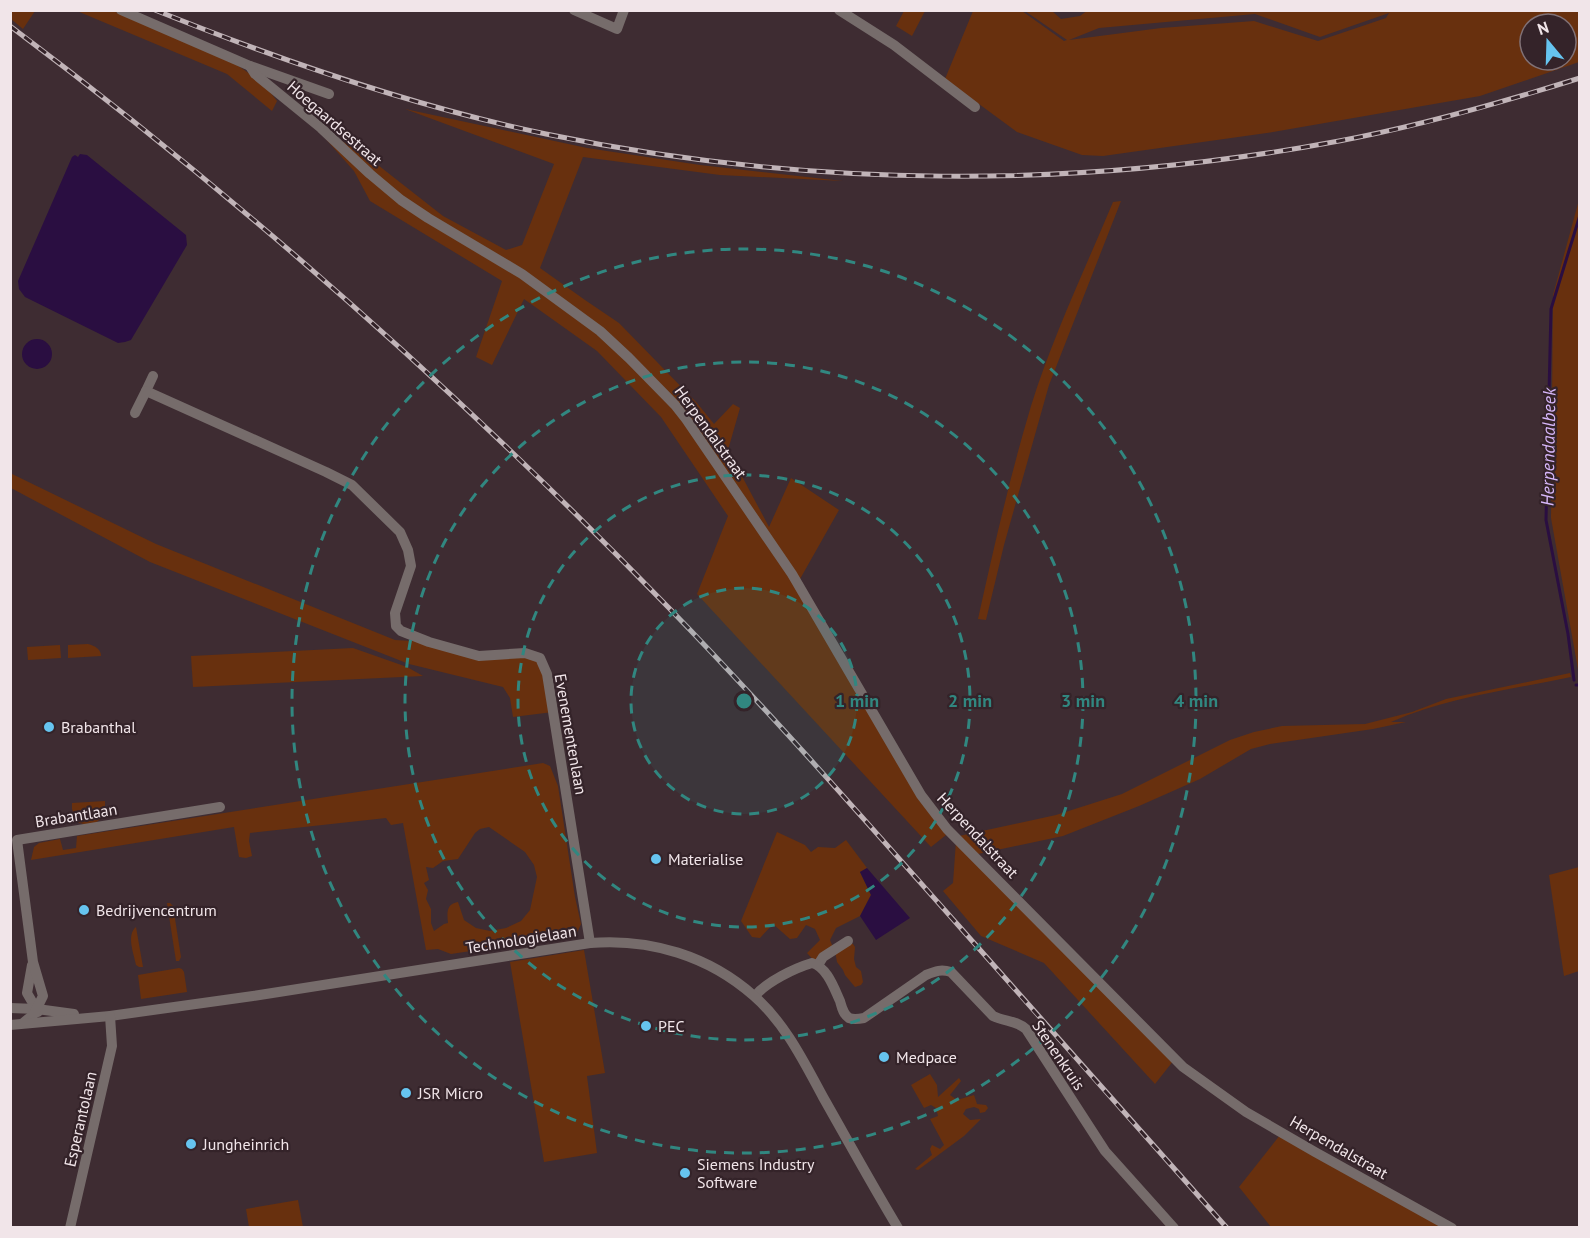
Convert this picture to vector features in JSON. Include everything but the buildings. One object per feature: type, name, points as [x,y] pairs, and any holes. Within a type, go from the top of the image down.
[{"type":"street","name":"Hoegaardsestraat","points":[[121,10],[250,66],[255,74],[321,128],[401,200],[428,219],[522,274]]},
{"type":"street","points":[[574,10],[617,29],[624,10]]},
{"type":"street","points":[[839,10],[894,45],[975,107]]},
{"type":"street","points":[[250,66],[329,94]]},
{"type":"street","name":"Herpendalstraat","points":[[522,274],[600,331],[657,385],[686,419],[792,574],[921,795],[948,829],[1183,1067],[1246,1112],[1452,1227]]},
{"type":"street","points":[[135,413],[153,376]]},
{"type":"street","name":"Evenementenlaan","points":[[146,391],[352,485],[400,532],[408,550],[411,566],[395,613],[396,626],[401,631],[429,642],[479,656],[525,653],[540,658],[546,674],[590,943]]},
{"type":"street","name":"Brabantlaan","points":[[55,1016],[47,1005],[33,962],[17,840],[220,807]]},
{"type":"street","points":[[755,996],[768,984],[805,965],[812,963],[818,965],[823,957],[848,941]]},
{"type":"street","name":"Technologielaan","points":[[55,1016],[110,1016],[590,943],[626,942],[666,948],[720,971],[755,996],[779,1023],[898,1227]]},
{"type":"street","name":"Brabantlaan","points":[[27,993],[33,962]]},
{"type":"street","name":"Stenenkruis","points":[[818,965],[824,970],[843,1011],[848,1017],[854,1019],[864,1018],[936,970],[951,972],[993,1016],[1015,1022],[1026,1029],[1105,1151],[1174,1227]]},
{"type":"street","points":[[10,1007],[27,993],[37,1009]]},
{"type":"street","points":[[16,1025],[34,1014],[44,996]]},
{"type":"street","points":[[10,1007],[37,1009],[55,1016]]},
{"type":"street","points":[[16,1025],[55,1016]]},
{"type":"street","name":"Esperantolaan","points":[[70,1227],[112,1046],[110,1016]]},
{"type":"shaded area","points":[[1088,10],[1579,11],[1579,62],[1578,12],[1518,12],[1518,72],[1550,72],[1480,96],[1273,132],[1103,156],[1082,155],[1017,132],[945,79],[973,11],[1022,11],[1064,41],[1067,40],[1025,11],[1052,11],[1061,19],[1080,16]],"holes":[[[1389,13],[1386,18],[1318,41],[1254,21],[1161,28],[1069,40],[1099,28],[1255,14],[1320,37]]]},
{"type":"shaded area","points":[[10,11],[35,11],[23,29],[11,19]]},
{"type":"shaded area","points":[[77,11],[113,11],[155,27],[237,65],[263,83],[277,101],[272,111],[227,74]]},
{"type":"shaded area","points":[[904,11],[925,11],[912,36],[896,26]]},
{"type":"shaded area","points":[[405,109],[587,148],[700,165],[843,181],[720,175],[583,157],[540,268],[619,323],[697,403],[714,424],[733,404],[740,408],[728,450],[769,527],[791,478],[839,510],[800,579],[946,835],[931,847],[697,594],[728,516],[661,417],[597,351],[524,299],[492,365],[476,357],[502,281],[370,201],[354,171],[301,111],[321,128],[369,158],[443,216],[506,250],[522,245],[554,164]]},
{"type":"shaded area","points":[[80,154],[87,155],[186,235],[187,245],[131,340],[125,342],[118,343],[25,297],[19,289],[18,281],[72,157],[75,155],[78,157]]},
{"type":"shaded area","points":[[1579,200],[1579,675],[1551,518],[1553,295]]},
{"type":"shaded area","points":[[1121,201],[1049,385],[1004,545],[986,620],[978,619],[1009,485],[1031,406],[1059,328],[1113,202]]},
{"type":"shaded area","points":[[37,339],[43,340],[51,348],[51,360],[43,368],[37,369],[31,368],[23,360],[22,354],[23,348],[31,340]]},
{"type":"shaded area","points":[[10,473],[156,544],[395,640],[429,642],[479,656],[540,658],[553,712],[513,717],[510,698],[503,687],[409,664],[150,562],[11,488]]},
{"type":"shaded area","points":[[88,644],[97,648],[101,656],[68,658],[68,645]]},
{"type":"shaded area","points":[[60,645],[61,658],[28,660],[27,647]]},
{"type":"shaded area","points":[[353,648],[407,667],[423,676],[193,687],[191,656]]},
{"type":"shaded area","points":[[1570,673],[1571,677],[1457,700],[1391,722],[1406,722],[1251,749],[1200,779],[1063,836],[978,854],[959,836],[1056,815],[1122,794],[1230,740],[1254,732],[1282,726],[1365,724],[1412,712],[1446,699]]},
{"type":"shaded area","points":[[543,763],[550,766],[558,786],[581,924],[576,935],[451,954],[438,949],[426,950],[403,823],[391,825],[386,818],[250,833],[252,856],[246,858],[239,857],[234,827],[31,860],[34,847],[39,843],[60,839],[63,850],[76,848],[77,836]],"holes":[[[489,827],[525,852],[534,865],[537,877],[530,910],[521,921],[506,928],[490,931],[476,928],[464,920],[458,902],[449,907],[448,923],[434,931],[431,923],[431,909],[426,899],[428,890],[424,883],[429,880],[426,867],[433,868],[443,861],[458,859],[475,833]]]},
{"type":"shaded area","points":[[105,801],[104,813],[98,821],[89,824],[77,822],[72,803]]},
{"type":"shaded area","points":[[777,832],[805,845],[811,852],[818,847],[835,848],[846,840],[867,868],[860,872],[871,895],[860,916],[836,928],[830,940],[834,950],[818,965],[807,953],[820,940],[815,929],[806,925],[797,938],[790,939],[773,924],[760,938],[752,937],[741,921]]},
{"type":"shaded area","points":[[956,841],[1174,1060],[1155,1084],[1044,963],[981,936],[943,891],[953,883]]},
{"type":"shaded area","points":[[1579,867],[1579,971],[1564,976],[1549,875]]},
{"type":"shaded area","points":[[867,868],[910,918],[876,940],[860,916],[871,895],[860,872]]},
{"type":"shaded area","points":[[167,903],[173,906],[181,957],[179,961],[176,961]]},
{"type":"shaded area","points":[[136,927],[143,967],[136,965],[132,945],[133,930]]},
{"type":"shaded area","points":[[848,942],[855,947],[854,959],[856,967],[861,971],[863,982],[855,987],[837,962],[835,951]]},
{"type":"shaded area","points":[[584,950],[605,1073],[587,1076],[597,1153],[544,1162],[510,962]]},
{"type":"shaded area","points":[[179,968],[184,972],[187,992],[141,999],[138,975]]},
{"type":"shaded area","points":[[930,1074],[937,1085],[938,1097],[959,1078],[961,1081],[950,1095],[957,1100],[974,1095],[977,1104],[986,1105],[988,1108],[985,1112],[980,1113],[979,1109],[974,1107],[966,1109],[963,1114],[970,1120],[981,1119],[964,1136],[918,1170],[915,1169],[932,1155],[930,1149],[932,1145],[940,1149],[944,1145],[930,1119],[938,1116],[936,1108],[931,1105],[924,1108],[911,1085]]},
{"type":"shaded area","points":[[1280,1135],[1442,1227],[1271,1227],[1239,1187]]},
{"type":"shaded area","points":[[298,1200],[303,1227],[249,1227],[246,1209]]},
{"type":"waterway","name":"Herpendaalbeek","points":[[1574,680],[1568,634],[1546,520],[1551,309],[1580,215]]},
{"type":"railway","points":[[155,10],[348,81],[496,123],[644,152],[743,165],[843,173],[942,176],[1042,175],[1141,168],[1240,157],[1339,141],[1400,128],[1490,105],[1580,78]]},
{"type":"railway","points":[[10,26],[97,93],[268,232],[432,377],[591,529],[779,725],[1227,1228]]},
{"type":"place","name":"Brabanthal","points":[[49,727]]},
{"type":"place","name":"Materialise","points":[[656,859]]},
{"type":"place","name":"Bedrijvencentrum","points":[[84,910]]},
{"type":"place","name":"PEC","points":[[646,1026]]},
{"type":"place","name":"Medpace","points":[[884,1057]]},
{"type":"place","name":"JSR Micro","points":[[406,1093]]},
{"type":"place","name":"Jungheinrich","points":[[191,1144]]},
{"type":"place","name":"Siemens Industry Software","points":[[685,1173]]}]
